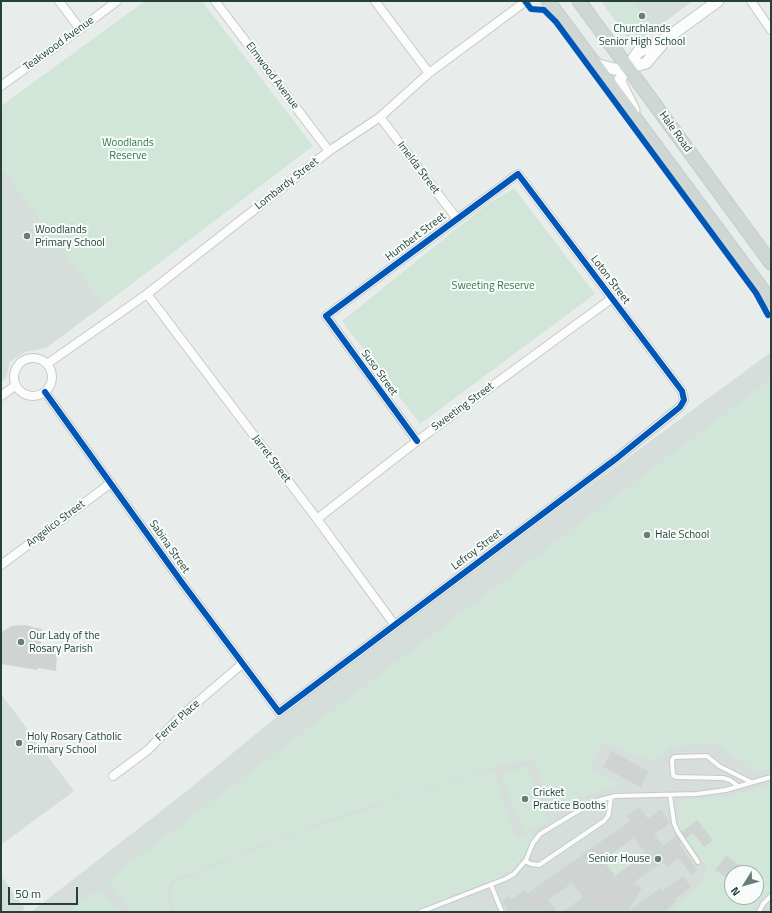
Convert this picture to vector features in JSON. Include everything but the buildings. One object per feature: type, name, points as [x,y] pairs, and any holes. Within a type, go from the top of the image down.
[{"type":"main road","name":"Hale Road","points":[[548,1],[641,124],[771,301]]},
{"type":"main road","name":"Hale Road","points":[[579,1],[771,263]]},
{"type":"street","points":[[59,1],[80,29]]},
{"type":"street","name":"Teakwood Avenue","points":[[1,86],[117,1]]},
{"type":"street","name":"Elmwood Avenue","points":[[215,1],[329,151]]},
{"type":"street","points":[[375,1],[430,73]]},
{"type":"street","name":"Lombardy Street","points":[[47,364],[147,294],[329,151],[380,117],[430,73],[526,1]]},
{"type":"street","points":[[595,64],[614,69],[628,68],[646,63],[667,38],[718,1]]},
{"type":"street","points":[[751,1],[771,30]]},
{"type":"street","points":[[628,68],[620,79],[621,84],[641,124]]},
{"type":"street","name":"Imelda Street","points":[[380,117],[457,219]]},
{"type":"street","name":"Humbert Street","points":[[326,316],[518,174]]},
{"type":"street","name":"Loton Street","points":[[518,174],[682,391],[684,400]]},
{"type":"street","name":"Jarret Street","points":[[147,294],[317,519],[394,624]]},
{"type":"street","name":"Sweeting Street","points":[[317,519],[417,441],[611,299]]},
{"type":"street","name":"Suso Street","points":[[326,316],[417,441]]},
{"type":"street","points":[[33,358],[47,364],[52,378],[51,384],[45,392],[39,395],[28,396],[16,385],[14,379],[15,373],[17,367],[22,362],[33,358]]},
{"type":"street","points":[[1,396],[16,385]]},
{"type":"street","name":"Sabina Street","points":[[45,392],[242,664],[279,712]]},
{"type":"street","name":"Lefroy Street","points":[[279,712],[394,624],[617,458],[680,407],[684,400]]},
{"type":"street","name":"Angelico Street","points":[[1,565],[111,483]]},
{"type":"street","name":"Ferrer Place","points":[[113,776],[148,750],[180,717],[242,664]]},
{"type":"lane","points":[[738,786],[730,780],[723,778],[676,777],[673,775],[672,760],[674,757],[707,756],[719,766],[752,782]]},
{"type":"lane","points":[[420,912],[491,885],[514,874],[525,861],[533,843],[540,834],[587,805],[611,797],[697,794],[726,790],[771,777]]},
{"type":"lane","points":[[670,795],[674,822],[678,832],[698,862]]},
{"type":"lane","points":[[525,861],[531,864],[539,865],[604,821],[610,812],[611,797]]},
{"type":"lane","points":[[491,885],[502,912]]},
{"type":"lane","points":[[759,912],[763,904],[771,896]]},
{"type":"shaded area","name":"Churchlands Senior High School","points":[[601,1],[693,1],[633,45]]},
{"type":"shaded area","name":"Woodlands Primary School","points":[[1,166],[104,305],[46,348],[25,352],[10,362],[6,378],[1,382]]},
{"type":"shaded area","name":"Hale School","points":[[771,352],[771,912],[31,912],[183,794],[274,719]]},
{"type":"shaded area","name":"Holy Rosary Catholic Primary School","points":[[1,694],[74,791],[1,845]]},
{"type":"shaded area","points":[[1,876],[25,909],[21,912],[1,912]]},
{"type":"green space","name":"Woodlands Reserve","points":[[145,1],[202,1],[313,146],[104,305],[1,166],[1,106]]},
{"type":"green space","points":[[601,1],[633,1],[654,30],[633,45]]},
{"type":"green space","name":"Sweeting Reserve","points":[[514,188],[595,294],[420,424],[342,321],[486,205]]},
{"type":"green space","points":[[771,379],[771,769],[756,773],[716,743],[669,747],[662,758],[651,761],[603,742],[589,769],[619,784],[552,808],[533,760],[507,763],[376,803],[247,850],[169,882],[168,901],[171,912],[132,912],[108,880]]},
{"type":"green space","name":"Cricket Practice Booths","points":[[526,766],[548,823],[524,832],[502,775]]},
{"type":"green space","points":[[493,769],[516,837],[532,832],[533,838],[517,867],[498,878],[411,912],[174,912],[171,901],[173,883],[247,852],[397,798]]},
{"type":"green space","points":[[768,785],[771,786],[771,888],[764,896],[764,865],[724,865],[724,905],[757,905],[753,912],[671,912],[682,900],[703,883],[707,867],[683,835],[678,825],[679,800],[730,796]]},
{"type":"green space","points":[[622,846],[634,863],[615,876],[603,860]]},
{"type":"green space","points":[[99,889],[117,912],[68,912]]},
{"type":"cycle path","points":[[525,1],[531,9],[544,10],[556,22],[756,293],[768,315]]},
{"type":"cycle path","points":[[45,392],[183,584],[279,712],[617,458],[680,407],[684,400],[682,391],[518,174],[326,316],[417,441]]},
{"type":"place","name":"Churchlands Senior High School","points":[[642,16]]},
{"type":"place","name":"Woodlands Primary School","points":[[27,236]]},
{"type":"place","name":"Hale School","points":[[647,535]]},
{"type":"place","name":"Our Lady of the Rosary Parish","points":[[21,642]]},
{"type":"place","name":"Holy Rosary Catholic Primary School","points":[[19,743]]},
{"type":"place","name":"Cricket Practice Booths","points":[[525,799]]},
{"type":"place","name":"Senior House","points":[[658,859]]}]
